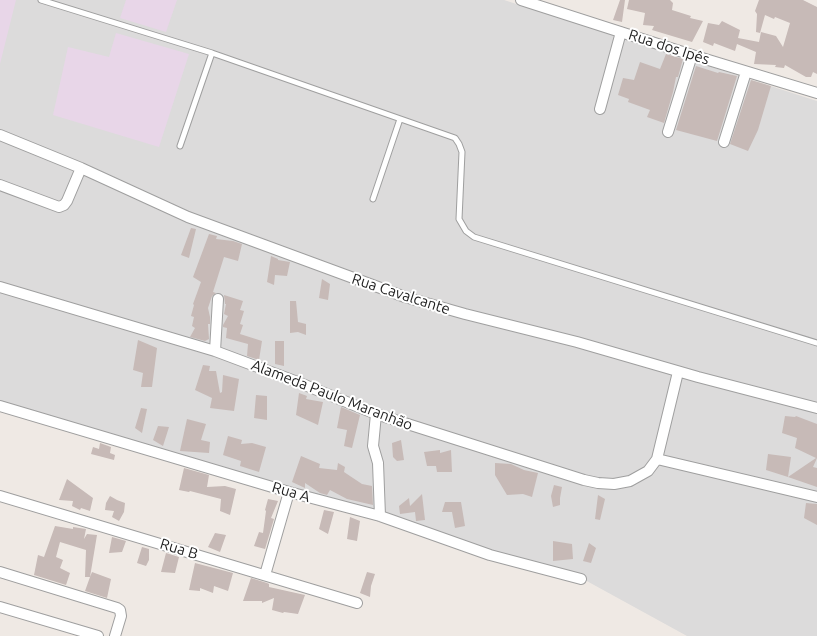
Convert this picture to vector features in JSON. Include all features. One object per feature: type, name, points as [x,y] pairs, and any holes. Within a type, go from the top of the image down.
[{"type":"street","name":"Rua dos Ipês","points":[[521,0],[817,93]]},
{"type":"street","points":[[600,109],[621,32]]},
{"type":"street","points":[[668,132],[692,55]]},
{"type":"street","points":[[724,142],[746,72]]},
{"type":"street","name":"Rua Cavalcante","points":[[0,135],[81,168],[188,217],[405,297],[817,408]]},
{"type":"street","points":[[0,186],[59,207],[67,201],[81,168]]},
{"type":"street","name":"Alameda Paulo Maranhão","points":[[0,287],[215,351],[295,380],[376,414],[584,480],[614,484],[630,481],[648,471],[657,459]]},
{"type":"street","points":[[215,351],[218,299]]},
{"type":"street","points":[[678,372],[657,459],[817,497]]},
{"type":"street","name":"Rua A","points":[[0,406],[289,492],[380,516],[490,554],[581,579]]},
{"type":"street","points":[[376,414],[373,446],[378,463],[380,516]]},
{"type":"street","points":[[265,575],[289,492]]},
{"type":"street","name":"Rua B","points":[[0,496],[358,603]]},
{"type":"street","points":[[0,572],[117,608],[120,610],[121,616],[115,635]]},
{"type":"street","points":[[0,607],[98,636]]},
{"type":"lane","points":[[41,0],[212,53],[455,138],[460,144],[462,152],[459,219],[466,232],[474,237],[817,344]]},
{"type":"lane","points":[[180,146],[212,53]]},
{"type":"lane","points":[[373,199],[400,119]]},
{"type":"shaded area","points":[[0,0],[504,0],[817,101],[817,636],[687,636],[574,574],[151,452],[0,405]]},
{"type":"shaded area","points":[[0,0],[16,0],[0,64]]},
{"type":"shaded area","points":[[126,0],[177,0],[166,32],[120,18]]},
{"type":"shaded area","points":[[116,33],[189,54],[159,147],[53,115],[68,47],[109,57]]},
{"type":"building","points":[[620,0],[625,0],[622,22],[613,20]]},
{"type":"building","points":[[629,0],[670,0],[673,3],[672,10],[691,16],[690,18],[703,21],[692,42],[652,30],[654,26],[643,25],[645,13],[627,9]]},
{"type":"building","points":[[759,0],[803,0],[817,7],[817,74],[813,72],[811,77],[806,77],[785,65],[784,68],[775,67],[776,65],[754,64],[756,52],[737,44],[735,51],[714,43],[713,46],[703,42],[708,23],[719,25],[722,21],[740,30],[738,38],[759,42],[761,32],[776,36],[783,47],[790,23],[765,15],[760,33],[756,32],[757,14],[755,11]]},
{"type":"building","points":[[666,54],[683,59],[678,77],[676,77],[664,123],[647,117],[650,110],[628,102],[629,99],[618,95],[623,78],[634,80],[640,62],[660,69]]},
{"type":"building","points":[[696,66],[718,73],[737,76],[717,141],[676,130]]},
{"type":"building","points":[[751,80],[771,86],[758,130],[748,151],[730,144]]},
{"type":"building","points":[[191,228],[196,229],[189,258],[181,255]]},
{"type":"building","points":[[209,234],[217,236],[216,239],[242,244],[238,261],[224,257],[213,292],[216,293],[212,296],[208,308],[210,317],[210,324],[208,324],[209,339],[205,341],[190,337],[195,328],[192,326],[194,317],[191,316],[193,304],[201,282],[193,277]]},
{"type":"building","points":[[271,256],[278,260],[290,262],[287,276],[275,275],[274,285],[267,282]]},
{"type":"building","points":[[322,279],[330,284],[328,300],[319,298]]},
{"type":"building","points":[[224,295],[243,301],[240,310],[244,311],[240,324],[243,325],[240,334],[262,341],[259,360],[247,356],[248,344],[226,338],[227,328],[223,327],[223,325],[228,316],[224,314],[226,304]]},
{"type":"building","points":[[290,301],[296,301],[298,322],[306,324],[306,335],[298,332],[290,333]]},
{"type":"building","points":[[138,340],[157,348],[152,387],[141,387],[143,373],[133,370]]},
{"type":"building","points":[[275,341],[284,341],[284,366],[275,364]]},
{"type":"building","points":[[203,365],[210,366],[209,371],[216,371],[220,393],[222,392],[223,375],[239,379],[234,411],[210,408],[212,398],[195,390]]},
{"type":"building","points":[[299,393],[307,396],[306,399],[323,402],[318,425],[296,415]]},
{"type":"building","points":[[256,395],[267,396],[267,420],[254,418]]},
{"type":"building","points":[[341,407],[360,415],[352,448],[344,446],[347,430],[337,428]]},
{"type":"building","points":[[141,408],[147,409],[142,433],[135,428]]},
{"type":"building","points":[[785,416],[796,416],[817,424],[817,458],[813,467],[817,468],[817,487],[788,477],[816,458],[795,448],[797,438],[782,433]]},
{"type":"building","points":[[187,419],[206,424],[201,440],[210,442],[209,453],[180,451]]},
{"type":"building","points":[[158,426],[169,427],[163,446],[153,440]]},
{"type":"building","points":[[228,436],[242,440],[241,444],[252,443],[266,447],[259,472],[240,466],[241,461],[223,455]]},
{"type":"building","points":[[401,440],[404,460],[397,461],[393,457],[392,443]]},
{"type":"building","points":[[100,443],[111,447],[110,453],[115,455],[114,460],[91,454],[93,447],[99,449]]},
{"type":"building","points":[[440,450],[440,453],[451,450],[452,472],[437,472],[436,466],[427,466],[424,452]]},
{"type":"building","points":[[768,454],[791,457],[788,477],[766,470]]},
{"type":"building","points":[[301,456],[320,464],[319,468],[337,470],[338,463],[345,467],[344,472],[362,484],[372,486],[373,505],[347,499],[330,490],[327,495],[320,493],[305,483],[305,488],[292,482]]},
{"type":"building","points":[[495,463],[511,464],[524,470],[538,473],[532,497],[523,494],[507,495],[495,475]]},
{"type":"building","points":[[184,468],[209,475],[207,487],[225,486],[236,489],[230,515],[220,511],[221,499],[179,490]]},
{"type":"building","points":[[67,479],[93,498],[90,511],[81,508],[80,510],[72,506],[73,501],[59,500]]},
{"type":"building","points":[[554,485],[562,487],[560,505],[553,507],[551,496]]},
{"type":"building","points":[[422,494],[425,520],[416,521],[415,512],[400,514],[399,506],[409,498],[410,506]]},
{"type":"building","points":[[598,495],[605,499],[600,520],[595,519]]},
{"type":"building","points":[[110,496],[125,503],[124,512],[119,521],[112,517],[114,511],[105,510]]},
{"type":"building","points":[[268,499],[278,501],[271,518],[274,519],[265,549],[254,546],[259,532],[263,533]]},
{"type":"building","points":[[445,502],[461,502],[465,526],[455,528],[452,512],[442,512]]},
{"type":"building","points":[[806,503],[817,504],[817,525],[804,518]]},
{"type":"building","points":[[324,510],[334,512],[328,534],[319,529]]},
{"type":"building","points":[[350,517],[360,521],[357,541],[347,539]]},
{"type":"building","points":[[55,526],[86,529],[84,539],[87,534],[97,535],[90,577],[85,577],[86,550],[60,542],[56,557],[63,560],[60,568],[70,573],[66,585],[34,575],[38,555],[44,557]]},
{"type":"building","points":[[215,533],[226,535],[220,552],[208,547]]},
{"type":"building","points":[[112,537],[126,541],[122,552],[109,553]]},
{"type":"building","points":[[553,541],[572,544],[573,559],[553,561]]},
{"type":"building","points":[[589,543],[596,548],[591,563],[583,561]]},
{"type":"building","points":[[142,547],[149,549],[149,560],[146,566],[137,563]]},
{"type":"building","points":[[166,553],[179,557],[175,573],[161,572]]},
{"type":"building","points":[[195,563],[233,573],[228,591],[214,586],[213,593],[200,588],[200,591],[189,590]]},
{"type":"building","points":[[92,572],[111,579],[107,598],[85,591]]},
{"type":"building","points":[[367,572],[375,574],[370,597],[360,593]]},
{"type":"building","points":[[251,578],[269,584],[269,587],[305,595],[298,614],[272,610],[274,598],[262,603],[262,601],[243,601]]}]
